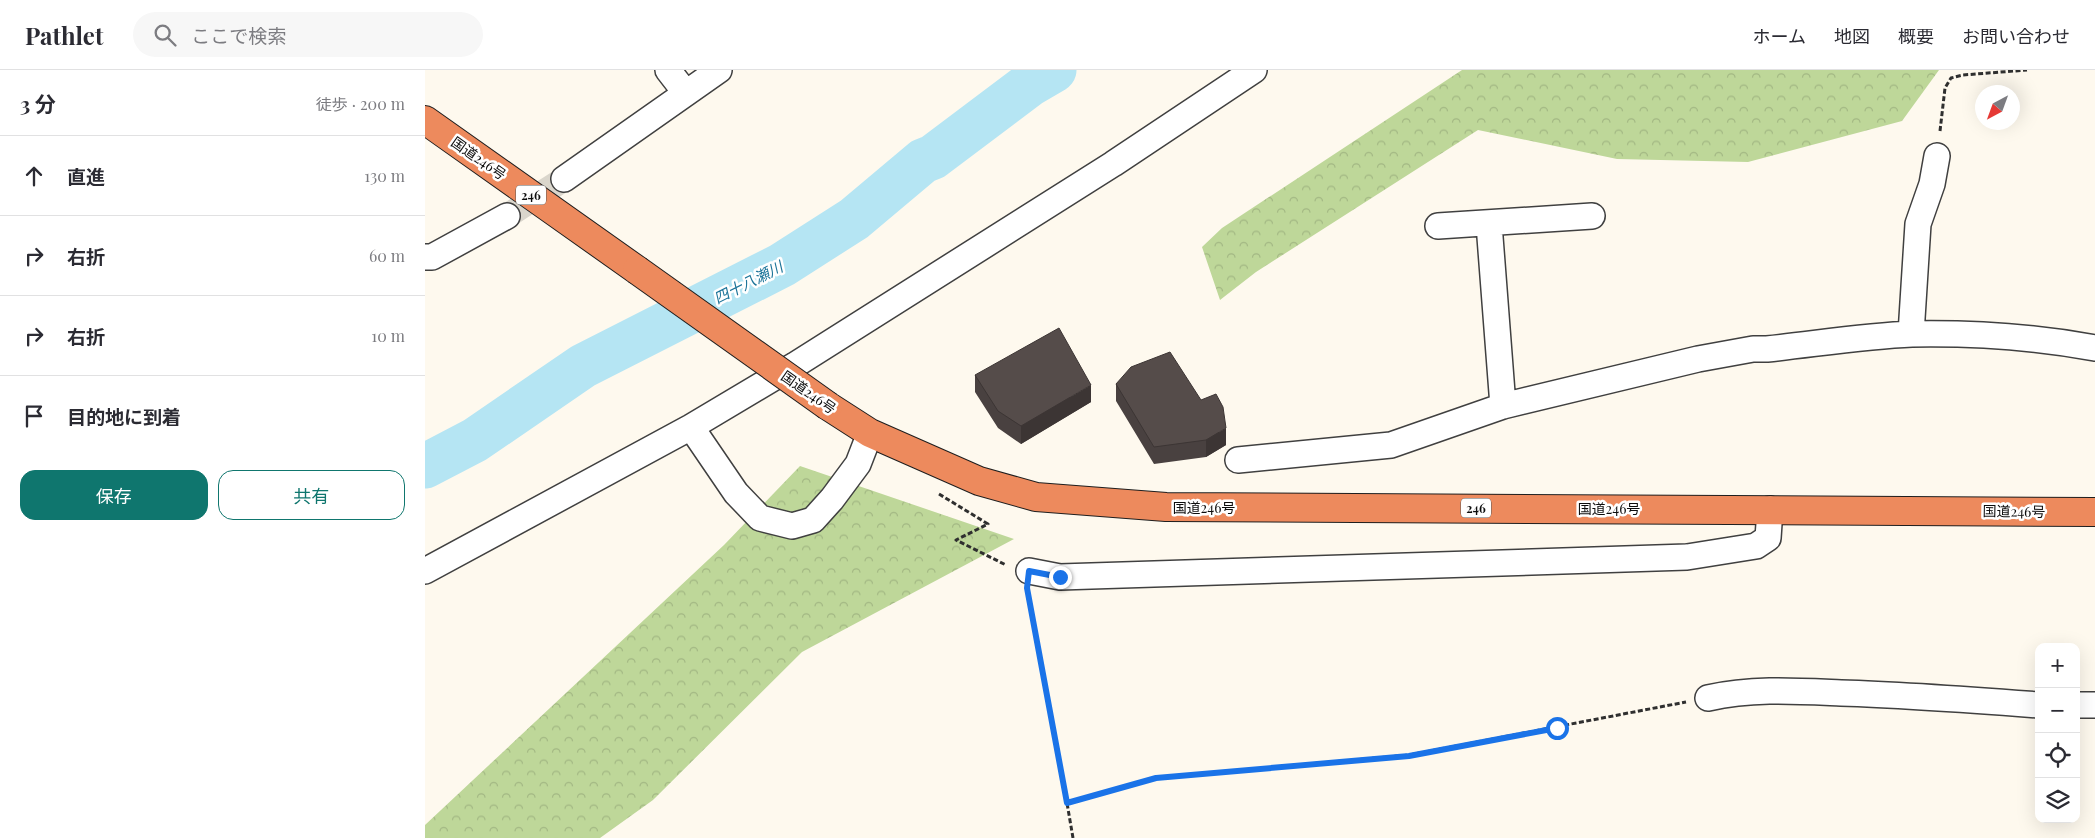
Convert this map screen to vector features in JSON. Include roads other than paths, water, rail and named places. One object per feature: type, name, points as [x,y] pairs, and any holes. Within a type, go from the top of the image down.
[{"type":"highway","name":"国道246号","points":[[425,120],[828,406],[870,433],[979,481],[1036,496],[1165,506],[2095,512]]},
{"type":"street","points":[[668,70],[685,92]]},
{"type":"street","points":[[564,179],[685,92],[719,70]]},
{"type":"street","points":[[425,571],[691,427],[795,366],[1113,164],[1254,70]]},
{"type":"street","points":[[1911,334],[1918,224],[1932,184],[1937,156]]},
{"type":"street","points":[[425,257],[432,257],[507,216]]},
{"type":"street","points":[[1438,226],[1592,216]]},
{"type":"street","points":[[1489,224],[1503,406]]},
{"type":"street","points":[[1238,460],[1391,445],[1503,406],[1697,359],[1753,349],[1911,334],[1993,336],[2065,342],[2095,348]]},
{"type":"street","points":[[691,427],[736,493],[760,518],[792,526],[813,520],[832,499],[858,464],[870,433]]},
{"type":"street","points":[[1029,574],[1060,577],[1687,557],[1756,546],[1768,538],[1770,509]]},
{"type":"street","points":[[1708,698],[1735,692],[1765,690],[1903,695],[2035,704]]},
{"type":"street","points":[[2080,705],[2095,705]]},
{"type":"waterway","name":"四十八瀬川","points":[[425,466],[475,440],[583,366],[782,265],[854,219],[923,161],[933,157],[1030,84],[1054,70]]},
{"type":"tunnel","points":[[507,216],[564,179]]}]
